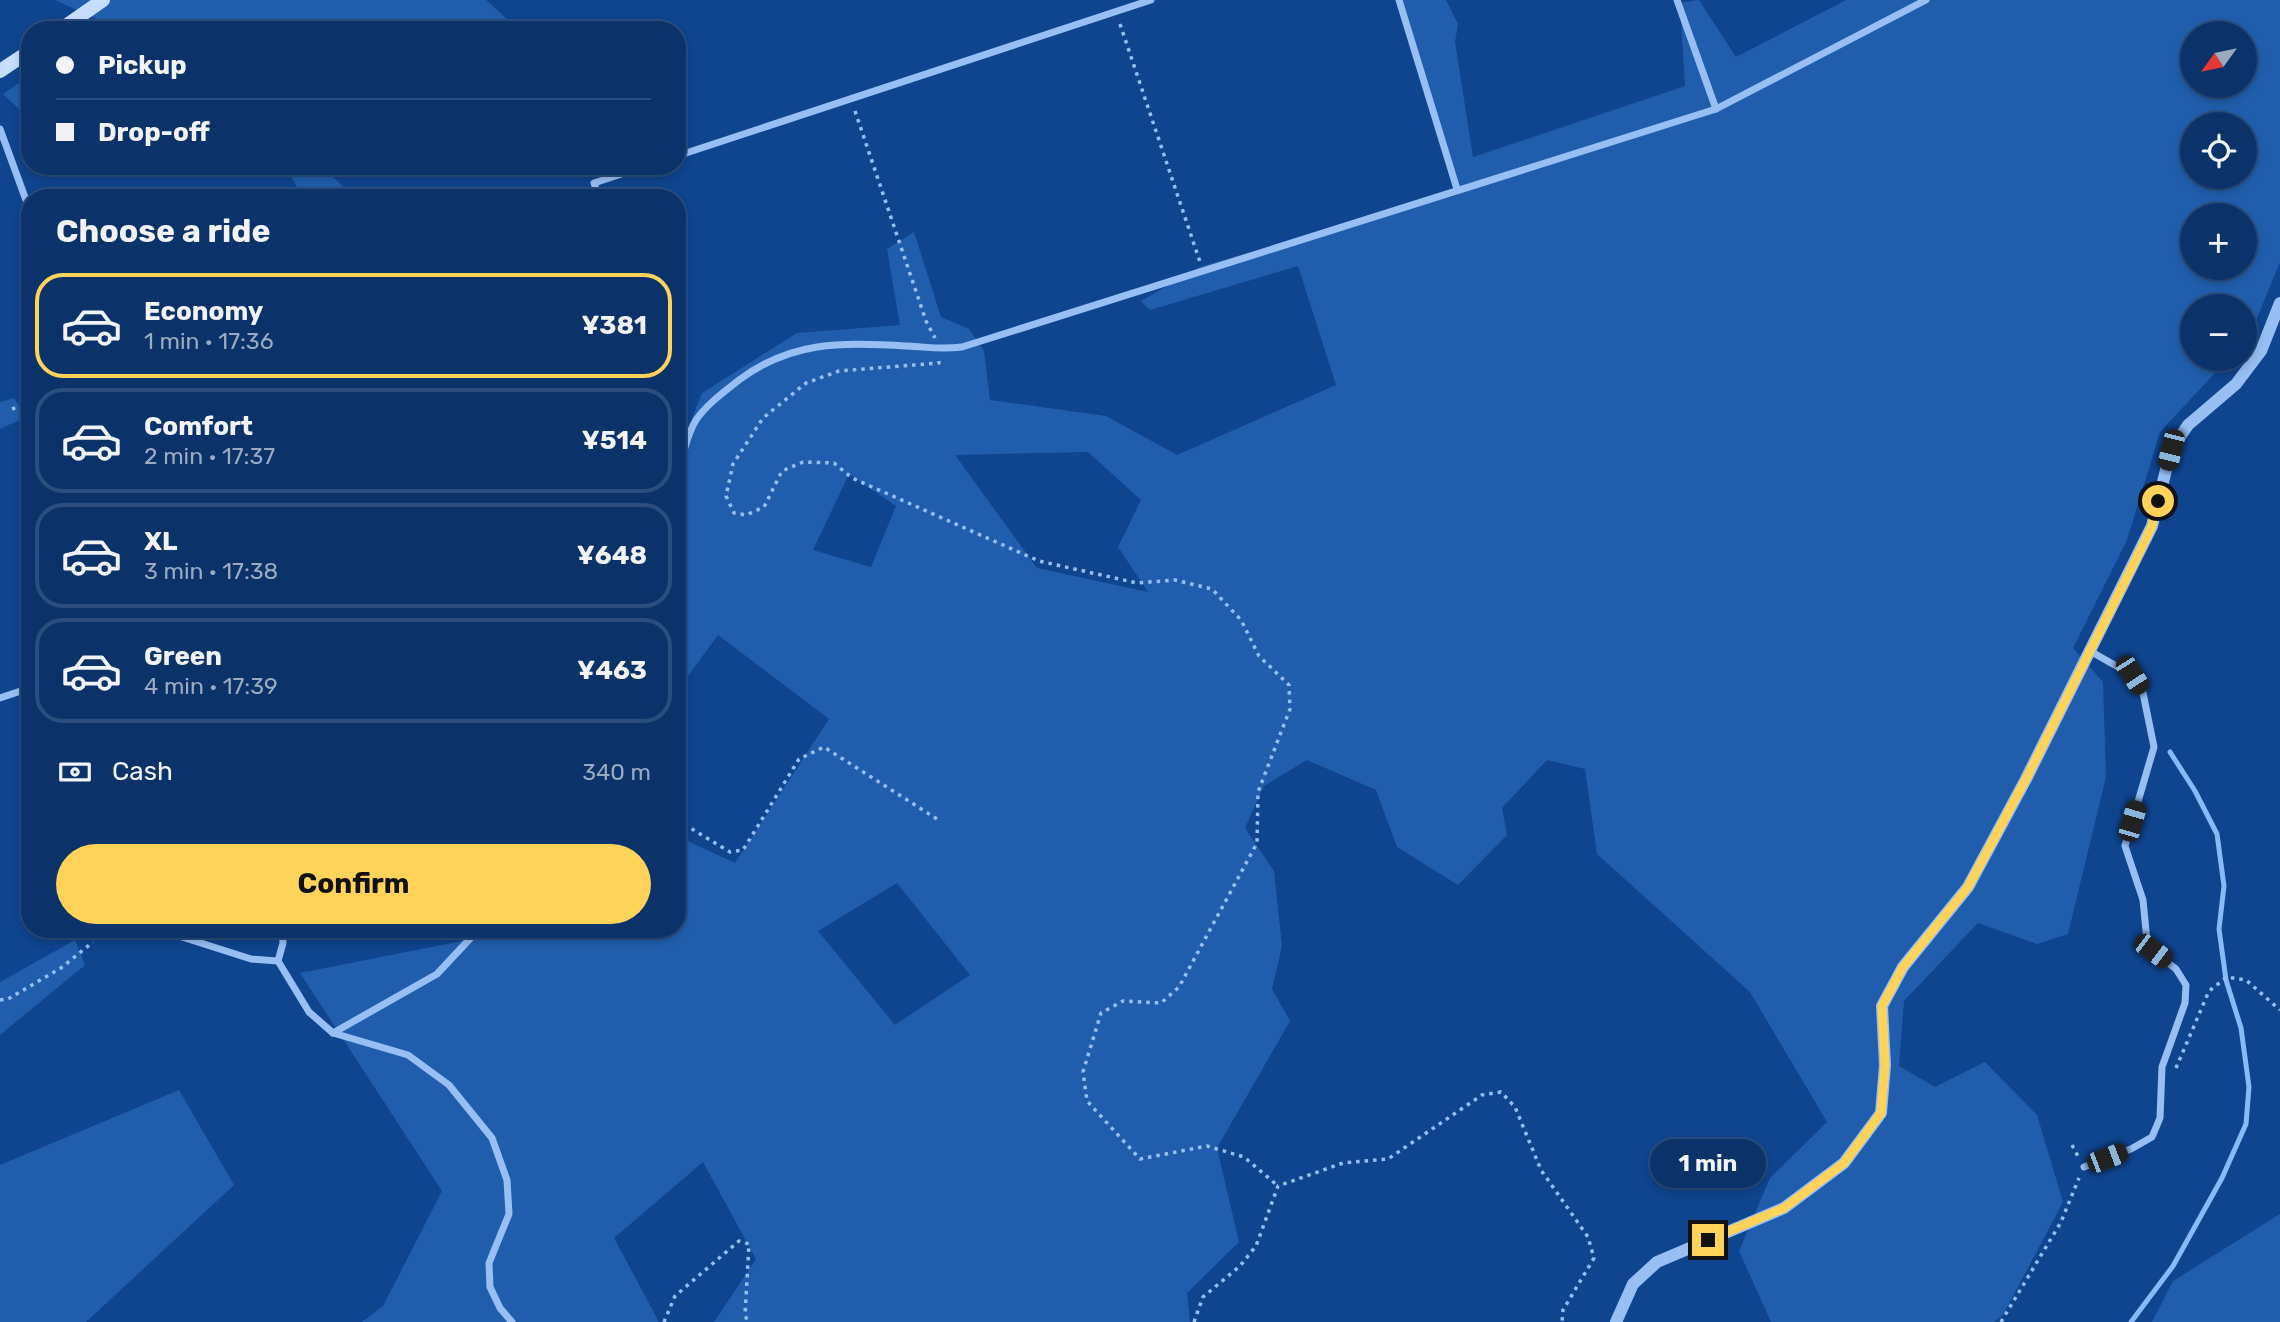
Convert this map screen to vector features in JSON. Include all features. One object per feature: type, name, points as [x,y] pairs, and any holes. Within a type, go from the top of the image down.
[{"type":"main road","points":[[73,21],[103,0]]},
{"type":"main road","points":[[0,71],[21,57]]},
{"type":"street","points":[[686,153],[1151,0]]},
{"type":"street","points":[[1399,0],[1457,189]]},
{"type":"street","points":[[1677,0],[1716,109]]},
{"type":"street","points":[[686,438],[697,419],[717,397],[757,367],[783,354],[812,347],[861,344],[919,346],[942,350],[962,347],[1716,109],[1926,0]]},
{"type":"street","points":[[0,128],[22,189]]},
{"type":"street","points":[[596,189],[594,183],[618,175]]},
{"type":"street","points":[[1616,1322],[1633,1284],[1657,1262],[1784,1208],[1844,1163],[1881,1113],[1885,1065],[1882,1006],[1903,967],[1968,887],[2026,779],[2152,526],[2171,450],[2188,425],[2236,384],[2261,351],[2280,303]]},
{"type":"street","points":[[2084,1167],[2131,1149],[2152,1137],[2160,1118],[2162,1067],[2185,1003],[2186,985],[2176,969],[2153,951],[2147,941],[2143,900],[2125,846],[2154,747],[2143,693],[2132,675],[2090,651]]},
{"type":"street","points":[[0,698],[21,691]]},
{"type":"street","points":[[184,938],[251,959],[278,961]]},
{"type":"street","points":[[283,938],[278,961],[309,1012],[333,1033],[408,1055],[449,1085],[492,1138],[508,1180],[509,1214],[489,1263],[490,1287],[500,1308],[512,1322]]},
{"type":"street","points":[[333,1033],[437,974],[471,938]]},
{"type":"path","points":[[1116,12],[1203,271]]},
{"type":"path","points":[[851,99],[926,321],[942,350],[939,363],[839,371],[806,383],[763,418],[733,464],[726,496],[734,513],[746,515],[764,507],[782,471],[803,462],[834,463],[852,478],[1039,561],[1137,583],[1175,580],[1212,589],[1241,620],[1259,656],[1289,685],[1290,709],[1258,792],[1257,843],[1179,987],[1161,1003],[1123,1001],[1101,1013],[1083,1072],[1087,1101],[1140,1159],[1207,1146],[1244,1157],[1278,1186]]},
{"type":"path","points":[[12,409],[21,406]]},
{"type":"path","points":[[686,825],[730,852],[743,850],[799,759],[824,747],[937,819]]},
{"type":"path","points":[[0,1000],[8,999],[61,968],[98,938]]},
{"type":"path","points":[[2162,1082],[2178,1065],[2209,991],[2227,977],[2246,980],[2280,1010]]},
{"type":"path","points":[[1278,1186],[1343,1163],[1388,1159],[1482,1095],[1501,1092],[1516,1107],[1541,1170],[1588,1237],[1594,1258],[1563,1310],[1562,1322]]},
{"type":"path","points":[[2001,1322],[2061,1222],[2084,1167],[2072,1145]]},
{"type":"path","points":[[1194,1322],[1203,1297],[1240,1266],[1256,1247],[1278,1186]]},
{"type":"path","points":[[664,1322],[675,1296],[739,1241],[748,1244],[748,1322]]},
{"type":"shaded area","points":[[55,0],[486,0],[507,19],[502,21],[101,21]]},
{"type":"shaded area","points":[[1401,0],[1446,0],[1458,24],[1455,42],[1473,157],[1685,86],[1680,3],[1699,0],[1736,57],[1846,0],[2280,0],[2280,262],[2257,318],[2257,294],[2180,294],[2180,371],[2217,371],[2160,432],[2127,540],[2073,648],[2103,682],[2106,777],[2068,934],[2037,944],[1978,923],[1904,1001],[1899,1066],[1935,1087],[1985,1062],[2037,1115],[2063,1202],[2003,1315],[1994,1322],[1771,1322],[1739,1251],[1770,1178],[1827,1122],[1750,992],[1597,854],[1585,769],[1547,760],[1502,808],[1507,835],[1458,885],[1397,847],[1376,790],[1307,760],[1264,786],[1245,828],[1274,871],[1282,946],[1272,989],[1290,1021],[1217,1148],[1239,1242],[1187,1293],[1190,1322],[714,1322],[756,1259],[703,1162],[614,1238],[659,1322],[362,1322],[383,1306],[442,1191],[300,973],[477,938],[686,938],[686,840],[735,863],[829,719],[718,635],[686,679],[686,433],[702,393],[797,333],[900,325],[887,249],[914,232],[941,317],[969,329],[984,351],[990,400],[1106,416],[1177,455],[1336,385],[1298,266],[1150,310],[1141,301],[1202,266],[1457,195]],"holes":[[[1088,452],[1141,500],[1118,547],[1148,592],[1037,568],[955,455]],[[849,474],[896,506],[871,567],[813,550]],[[897,883],[970,975],[895,1025],[818,931]]]},
{"type":"shaded area","points":[[21,81],[21,109],[20,110],[3,94]]},
{"type":"shaded area","points":[[291,175],[331,175],[345,188],[339,189],[298,189]]},
{"type":"shaded area","points":[[14,398],[21,409],[21,419],[0,429],[0,402]]},
{"type":"shaded area","points":[[75,940],[85,965],[0,1035],[0,982]]},
{"type":"shaded area","points":[[179,1090],[234,1185],[86,1322],[0,1322],[0,1165]]},
{"type":"shaded area","points":[[2280,1214],[2280,1322],[2152,1322],[2173,1281]]},
{"type":"waterway","points":[[2131,1322],[2173,1266],[2222,1178],[2246,1124],[2249,1087],[2241,1028],[2226,980],[2219,929],[2224,886],[2217,834],[2195,791],[2170,752]]},
{"type":"route","points":[[1708,1240],[1784,1208],[1844,1163],[1881,1113],[1885,1065],[1882,1006],[1903,967],[1968,887],[2026,779],[2140,551],[2152,526],[2158,501]]}]
